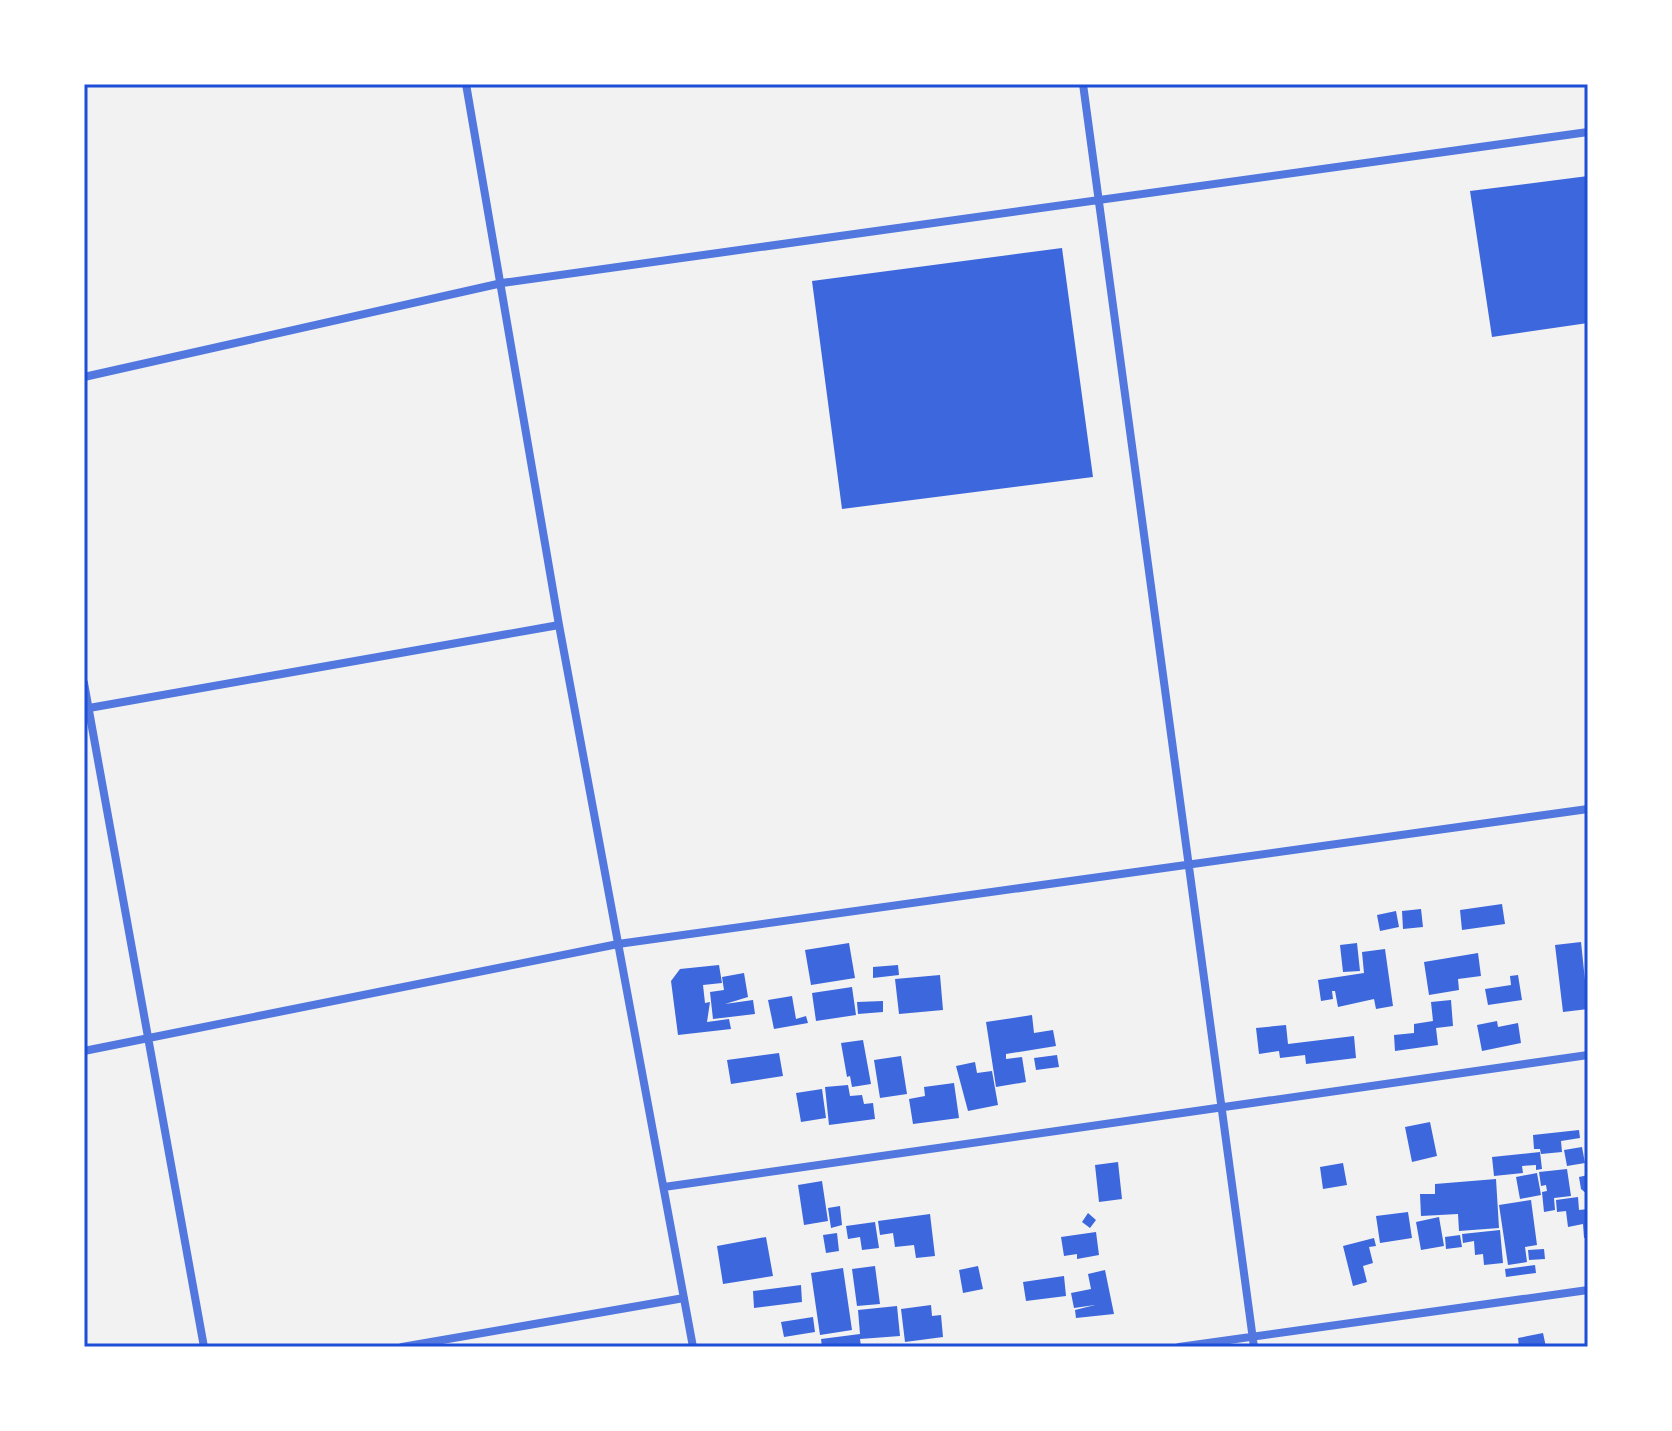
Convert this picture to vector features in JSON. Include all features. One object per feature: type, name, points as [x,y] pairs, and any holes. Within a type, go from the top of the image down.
[{"type":"street","points":[[466,84],[559,625],[693,1347]]},
{"type":"street","points":[[1083,84],[1254,1347]]},
{"type":"street","points":[[84,377],[502,283],[1588,132]]},
{"type":"street","points":[[89,708],[559,625]]},
{"type":"street","points":[[84,683],[89,708],[88,724],[204,1347]]},
{"type":"street","points":[[84,1051],[618,944],[1588,809]]},
{"type":"street","points":[[664,1187],[1220,1105],[1588,1055]]},
{"type":"street","points":[[1179,1347],[1588,1290]]},
{"type":"street","points":[[402,1347],[684,1298]]},
{"type":"building","points":[[1588,176],[1588,323],[1492,337],[1470,191]]},
{"type":"building","points":[[1062,248],[1093,477],[842,509],[812,281]]},
{"type":"building","points":[[1502,904],[1505,924],[1462,930],[1460,910]]},
{"type":"building","points":[[1421,909],[1423,927],[1403,929],[1402,911]]},
{"type":"building","points":[[1396,911],[1399,927],[1380,931],[1377,915]]},
{"type":"building","points":[[1581,942],[1588,1009],[1563,1012],[1555,945]]},
{"type":"building","points":[[849,943],[855,978],[811,985],[805,950]]},
{"type":"building","points":[[1357,943],[1360,971],[1343,972],[1340,945]]},
{"type":"building","points":[[1385,949],[1393,1006],[1376,1009],[1374,999],[1338,1007],[1335,991],[1332,991],[1333,999],[1321,1001],[1318,980],[1364,973],[1362,952]]},
{"type":"building","points":[[1478,953],[1481,976],[1458,979],[1459,990],[1429,995],[1424,962]]},
{"type":"building","points":[[719,965],[722,983],[703,985],[705,1003],[710,1002],[707,1022],[729,1019],[731,1029],[678,1035],[671,981],[680,969]]},
{"type":"building","points":[[898,965],[899,975],[873,978],[873,967]]},
{"type":"building","points":[[744,973],[748,997],[725,1004],[753,1000],[755,1014],[713,1019],[710,992],[724,990],[722,977]]},
{"type":"building","points":[[940,975],[943,1010],[899,1014],[895,979]]},
{"type":"building","points":[[1518,975],[1522,1000],[1488,1005],[1485,989],[1511,985],[1510,976]]},
{"type":"building","points":[[852,987],[856,1015],[816,1021],[812,993]]},
{"type":"building","points":[[792,996],[796,1019],[806,1016],[808,1023],[774,1029],[768,1000]]},
{"type":"building","points":[[1451,1000],[1453,1026],[1436,1028],[1438,1045],[1395,1051],[1394,1035],[1414,1033],[1414,1024],[1433,1021],[1431,1002]]},
{"type":"building","points":[[883,1001],[883,1012],[858,1014],[857,1002]]},
{"type":"building","points":[[1032,1015],[1034,1033],[1053,1030],[1056,1046],[1006,1054],[1006,1059],[1022,1057],[1026,1082],[996,1087],[986,1022]]},
{"type":"building","points":[[1497,1021],[1498,1027],[1518,1023],[1521,1043],[1482,1051],[1477,1025]]},
{"type":"building","points":[[1286,1025],[1288,1044],[1354,1036],[1356,1058],[1306,1064],[1305,1055],[1280,1058],[1279,1051],[1259,1054],[1256,1028]]},
{"type":"building","points":[[863,1040],[871,1084],[852,1087],[850,1076],[847,1077],[841,1043]]},
{"type":"building","points":[[779,1053],[783,1076],[731,1084],[727,1060]]},
{"type":"building","points":[[1057,1055],[1059,1067],[1036,1070],[1034,1058]]},
{"type":"building","points":[[901,1056],[907,1094],[880,1098],[874,1060]]},
{"type":"building","points":[[975,1062],[977,1073],[992,1071],[998,1105],[968,1111],[956,1066]]},
{"type":"building","points":[[954,1083],[959,1118],[913,1124],[909,1099],[925,1096],[924,1087]]},
{"type":"building","points":[[848,1085],[850,1096],[862,1095],[864,1104],[873,1103],[875,1119],[829,1125],[825,1087]]},
{"type":"building","points":[[822,1089],[826,1118],[801,1122],[796,1093]]},
{"type":"building","points":[[1430,1122],[1437,1156],[1412,1162],[1405,1127]]},
{"type":"building","points":[[1579,1130],[1580,1138],[1561,1141],[1562,1152],[1541,1154],[1540,1149],[1534,1149],[1533,1135]]},
{"type":"building","points":[[1582,1147],[1585,1163],[1567,1166],[1564,1150]]},
{"type":"building","points":[[1540,1152],[1542,1169],[1536,1170],[1536,1165],[1522,1166],[1523,1173],[1494,1176],[1492,1157]]},
{"type":"building","points":[[1118,1162],[1122,1199],[1099,1202],[1095,1165]]},
{"type":"building","points":[[1343,1163],[1347,1185],[1323,1189],[1320,1167]]},
{"type":"building","points":[[1567,1169],[1571,1196],[1554,1198],[1555,1210],[1544,1212],[1542,1192],[1547,1191],[1546,1185],[1541,1186],[1539,1172]]},
{"type":"building","points":[[1537,1173],[1541,1195],[1520,1199],[1516,1177]]},
{"type":"building","points":[[1588,1175],[1588,1195],[1581,1189],[1579,1177]]},
{"type":"building","points":[[1496,1179],[1499,1228],[1459,1231],[1458,1214],[1421,1216],[1420,1194],[1435,1194],[1435,1184]]},
{"type":"building","points":[[822,1181],[828,1221],[804,1225],[798,1185]]},
{"type":"building","points":[[1578,1197],[1579,1210],[1588,1209],[1588,1237],[1584,1238],[1583,1224],[1568,1227],[1566,1211],[1557,1212],[1556,1200]]},
{"type":"building","points":[[1531,1200],[1537,1245],[1525,1247],[1527,1262],[1508,1265],[1499,1205]]},
{"type":"building","points":[[840,1206],[842,1225],[831,1228],[828,1208]]},
{"type":"building","points":[[1408,1212],[1412,1238],[1380,1243],[1376,1216]]},
{"type":"building","points":[[1088,1213],[1096,1220],[1090,1228],[1082,1222]]},
{"type":"building","points":[[930,1214],[935,1256],[916,1258],[914,1245],[895,1247],[893,1233],[880,1235],[878,1221]]},
{"type":"building","points":[[1439,1217],[1444,1246],[1421,1250],[1416,1222]]},
{"type":"building","points":[[875,1222],[879,1248],[862,1250],[860,1237],[848,1239],[846,1226]]},
{"type":"building","points":[[1500,1230],[1503,1263],[1484,1265],[1483,1254],[1475,1255],[1474,1241],[1463,1243],[1462,1234]]},
{"type":"building","points":[[1096,1232],[1099,1255],[1077,1259],[1077,1254],[1064,1256],[1061,1237]]},
{"type":"building","points":[[837,1233],[839,1251],[826,1253],[823,1235]]},
{"type":"building","points":[[1460,1235],[1462,1247],[1446,1249],[1445,1237]]},
{"type":"building","points":[[766,1237],[773,1276],[723,1284],[717,1246]]},
{"type":"building","points":[[1374,1238],[1376,1246],[1369,1247],[1373,1263],[1363,1266],[1367,1282],[1353,1286],[1343,1246]]},
{"type":"building","points":[[1544,1249],[1545,1259],[1529,1260],[1528,1250]]},
{"type":"building","points":[[1535,1265],[1536,1273],[1506,1277],[1505,1269]]},
{"type":"building","points":[[875,1266],[880,1304],[857,1306],[852,1269]]},
{"type":"building","points":[[978,1266],[983,1289],[963,1293],[959,1270]]},
{"type":"building","points":[[843,1268],[852,1330],[820,1335],[811,1273]]},
{"type":"building","points":[[1105,1270],[1114,1314],[1076,1318],[1075,1310],[1095,1305],[1074,1308],[1071,1293],[1091,1289],[1088,1274]]},
{"type":"building","points":[[1064,1276],[1066,1296],[1026,1301],[1023,1282]]},
{"type":"building","points":[[801,1285],[802,1302],[754,1308],[753,1291]]},
{"type":"building","points":[[931,1305],[932,1316],[941,1315],[943,1337],[905,1342],[901,1309]]},
{"type":"building","points":[[897,1306],[900,1336],[860,1339],[861,1347],[822,1347],[821,1339],[860,1334],[858,1310]]},
{"type":"building","points":[[813,1317],[815,1332],[784,1337],[781,1322]]},
{"type":"building","points":[[1543,1333],[1546,1347],[1519,1347],[1518,1338]]}]
